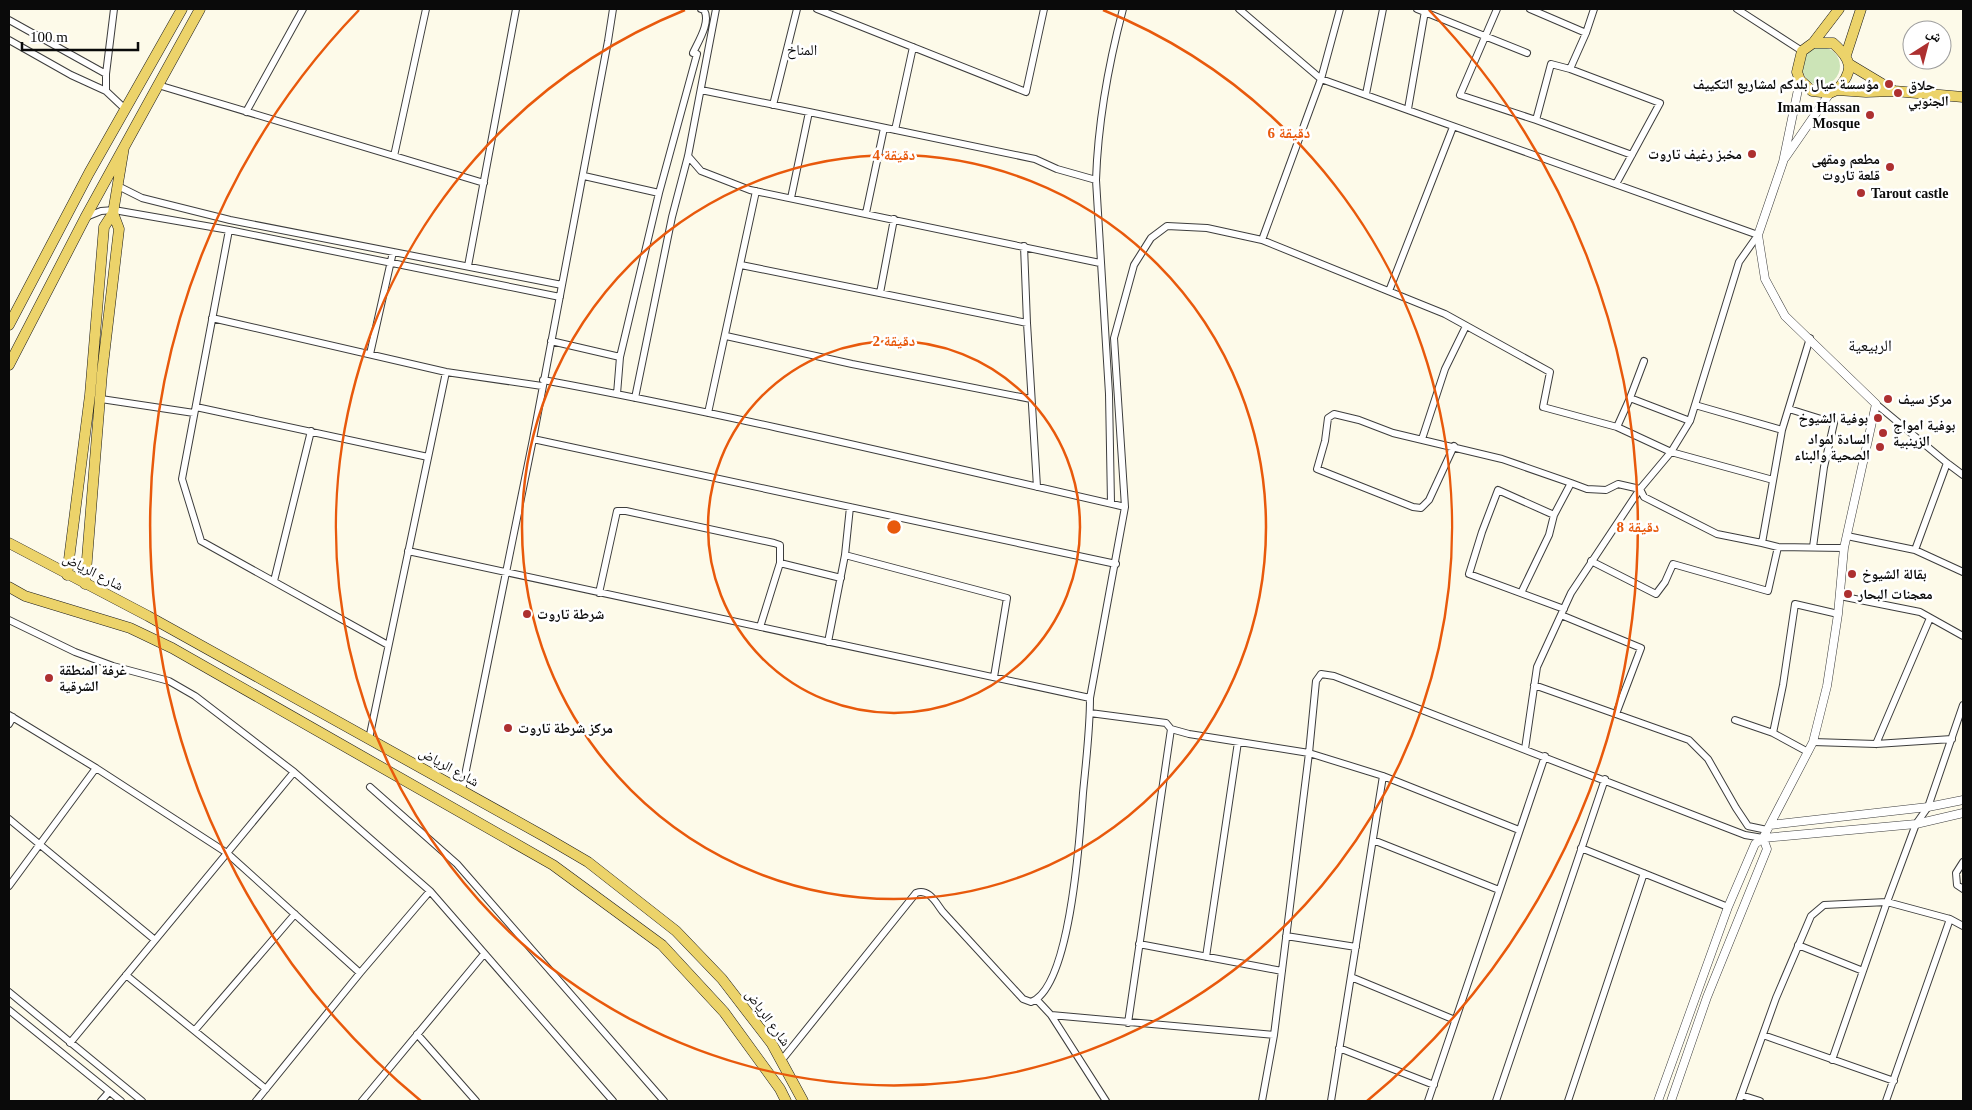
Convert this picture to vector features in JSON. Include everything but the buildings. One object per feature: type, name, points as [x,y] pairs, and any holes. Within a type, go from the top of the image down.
[{"type":"main road","points":[[9,325],[124,108],[182,9]]},
{"type":"main road","points":[[9,365],[85,218],[200,9]]},
{"type":"main road","points":[[1839,9],[1813,43],[1802,52],[1797,72],[1800,80],[1812,91],[1894,91],[1963,97]]},
{"type":"main road","points":[[1834,91],[1847,78],[1848,60],[1861,9]]},
{"type":"main road","points":[[1813,43],[1833,43],[1848,60],[1894,91]]},
{"type":"main road","points":[[67,575],[90,395],[104,226],[113,211],[124,147]]},
{"type":"main road","points":[[85,584],[100,399],[119,229],[113,211]]},
{"type":"main road","name":"شارع الرياض","points":[[9,543],[148,616],[588,862],[676,931],[722,979],[772,1044],[803,1101]]},
{"type":"main road","points":[[9,587],[25,596],[130,628],[172,648],[553,865],[662,945],[724,1012],[780,1088],[786,1101]]},
{"type":"street","points":[[106,91],[106,74],[114,9]]},
{"type":"street","points":[[246,112],[303,9]]},
{"type":"street","points":[[394,156],[426,9]]},
{"type":"street","points":[[468,266],[516,9]]},
{"type":"street","points":[[462,790],[534,439],[543,383],[584,176],[613,9]]},
{"type":"street","points":[[617,394],[620,357],[659,193],[697,54],[694,53],[705,24],[707,14],[701,9]]},
{"type":"street","points":[[635,398],[672,217],[688,156],[716,9]]},
{"type":"street","points":[[773,105],[797,9]]},
{"type":"street","points":[[817,9],[1026,92],[1044,9]]},
{"type":"street","points":[[1111,503],[1109,394],[1096,180],[1100,111],[1111,55],[1123,9]]},
{"type":"street","points":[[1239,9],[1321,79],[1758,235]]},
{"type":"street","points":[[1262,240],[1321,79],[1340,9]]},
{"type":"street","points":[[1366,94],[1383,9]]},
{"type":"street","points":[[1417,9],[1528,53]]},
{"type":"street","points":[[1497,9],[1460,95],[1536,120],[1632,156]]},
{"type":"street","points":[[1530,9],[1586,33]]},
{"type":"street","points":[[1570,68],[1586,33],[1594,9]]},
{"type":"street","points":[[1737,9],[1802,52]]},
{"type":"street","points":[[1408,109],[1425,12]]},
{"type":"street","points":[[9,20],[106,74]]},
{"type":"street","points":[[9,40],[71,75],[106,91],[124,108]]},
{"type":"street","points":[[895,130],[913,47]]},
{"type":"street","points":[[1536,120],[1551,64],[1570,68],[1660,103],[1616,184]]},
{"type":"street","points":[[1525,749],[1537,667],[1571,593],[1640,489],[1671,452],[1690,421],[1739,262],[1758,235],[1783,162],[1800,80]]},
{"type":"street","points":[[158,85],[484,183]]},
{"type":"street","points":[[701,90],[1035,159],[1057,169],[1096,180]]},
{"type":"street","points":[[1783,162],[1834,91]]},
{"type":"street","points":[[791,198],[809,112]]},
{"type":"street","points":[[1389,291],[1453,127]]},
{"type":"street","points":[[866,213],[884,128]]},
{"type":"street","points":[[688,156],[701,171],[756,191],[1100,263]]},
{"type":"street","points":[[584,176],[659,193]]},
{"type":"street","points":[[118,186],[142,198],[230,220],[562,285]]},
{"type":"street","points":[[708,413],[756,191]]},
{"type":"street","points":[[85,218],[101,211],[113,211],[229,230],[560,297]]},
{"type":"street","points":[[880,293],[894,219]]},
{"type":"street","points":[[781,1061],[916,893],[921,891],[933,898],[943,912],[1023,999],[1031,1002],[1037,1000],[1053,976],[1063,944],[1076,872],[1090,698],[1125,507],[1114,338],[1134,265],[1151,238],[1167,226],[1207,228],[1262,240],[1445,314],[1550,372],[1543,407],[1617,427],[1671,452],[1772,480]]},
{"type":"street","points":[[229,230],[182,479],[201,541],[388,645]]},
{"type":"street","points":[[1758,235],[1765,279],[1785,316],[1810,338],[1876,404],[1947,464],[1963,475]]},
{"type":"street","points":[[1024,246],[1026,323],[1037,487]]},
{"type":"street","points":[[370,354],[393,252]]},
{"type":"street","points":[[741,265],[1026,323]]},
{"type":"street","points":[[212,318],[446,372],[617,394],[1125,507]]},
{"type":"street","points":[[1422,439],[1445,369],[1466,326]]},
{"type":"street","points":[[726,336],[852,364],[1031,399]]},
{"type":"street","points":[[1762,543],[1782,430],[1810,338]]},
{"type":"street","points":[[551,341],[620,357]]},
{"type":"street","points":[[1617,427],[1644,361]]},
{"type":"street","points":[[369,739],[446,372]]},
{"type":"street","points":[[1630,398],[1690,421]]},
{"type":"street","points":[[100,399],[195,410],[428,457]]},
{"type":"street","points":[[1658,1101],[1728,906],[1755,844],[1766,831],[1813,742],[1827,686],[1838,614],[1844,548],[1876,404]]},
{"type":"street","points":[[1695,405],[1782,430]]},
{"type":"street","points":[[1789,409],[1834,423],[1824,467],[1813,548]]},
{"type":"street","points":[[1454,446],[1429,500],[1421,508],[1414,507],[1317,469],[1325,441],[1328,418],[1334,414],[1359,420],[1393,433],[1454,446],[1502,459],[1587,489],[1606,490],[1618,484],[1640,489]]},
{"type":"street","points":[[274,581],[311,432]]},
{"type":"street","points":[[534,439],[1116,564]]},
{"type":"street","points":[[1915,550],[1947,464]]},
{"type":"street","points":[[1521,593],[1549,536],[1554,515],[1571,482]]},
{"type":"street","points":[[1640,489],[1644,497],[1717,534],[1778,547],[1844,548]]},
{"type":"street","points":[[1554,515],[1498,490],[1469,574],[1521,593],[1642,648],[1616,714]]},
{"type":"street","points":[[828,642],[845,556],[850,507]]},
{"type":"street","points":[[599,593],[617,511],[626,511],[774,543],[780,545],[780,563],[760,628]]},
{"type":"street","points":[[1847,536],[1915,550],[1963,572]]},
{"type":"street","points":[[1590,562],[1656,594],[1665,582],[1673,564],[1768,591],[1778,547]]},
{"type":"street","points":[[408,551],[1090,698]]},
{"type":"street","points":[[845,556],[1007,598],[994,677]]},
{"type":"street","points":[[780,563],[841,578]]},
{"type":"street","points":[[1840,596],[1920,612],[1963,636]]},
{"type":"street","points":[[1773,733],[1783,685],[1795,604],[1838,614]]},
{"type":"street","points":[[1876,744],[1930,618]]},
{"type":"street","points":[[9,620],[75,652],[113,666],[169,681],[195,696],[294,772],[430,891],[613,1101]]},
{"type":"street","points":[[1262,1101],[1274,1035],[1309,753],[1316,681],[1321,674],[1334,676],[1745,834],[1928,807],[1963,800]]},
{"type":"street","points":[[1534,685],[1689,740],[1708,758],[1748,826],[1766,831],[1916,824],[1963,813]]},
{"type":"street","points":[[1832,1060],[1887,902],[1916,824],[1928,807],[1961,719],[1963,705]]},
{"type":"street","points":[[1090,713],[1166,724],[1171,729],[1188,734],[1309,753],[1383,776],[1519,830]]},
{"type":"street","points":[[10,719],[96,768],[227,853],[360,973]]},
{"type":"street","points":[[1735,720],[1773,733],[1808,752]]},
{"type":"street","points":[[1128,1023],[1171,729]]},
{"type":"street","points":[[1813,742],[1876,744],[1952,739]]},
{"type":"street","points":[[1206,957],[1238,742]]},
{"type":"street","points":[[1428,1101],[1545,756]]},
{"type":"street","points":[[9,886],[96,768]]},
{"type":"street","points":[[70,1043],[294,772]]},
{"type":"street","points":[[1330,1101],[1383,776]]},
{"type":"street","points":[[1496,1101],[1605,779]]},
{"type":"street","points":[[370,787],[457,864],[664,1101]]},
{"type":"street","points":[[9,819],[155,940]]},
{"type":"street","points":[[1671,1101],[1707,997],[1767,849],[1766,831]]},
{"type":"street","points":[[1373,840],[1499,890]]},
{"type":"street","points":[[1581,848],[1728,906]]},
{"type":"street","points":[[1963,862],[1956,873],[1957,885],[1963,890]]},
{"type":"street","points":[[1568,1101],[1644,873]]},
{"type":"street","points":[[256,1101],[360,973],[430,891]]},
{"type":"street","points":[[1760,1101],[1740,1098],[1776,998],[1811,916],[1824,905],[1887,902],[1950,918],[1963,926]]},
{"type":"street","points":[[194,1030],[295,914]]},
{"type":"street","points":[[1886,1101],[1950,918]]},
{"type":"street","points":[[1286,936],[1356,948]]},
{"type":"street","points":[[1140,944],[1282,971]]},
{"type":"street","points":[[1798,946],[1863,971]]},
{"type":"street","points":[[362,1101],[484,954]]},
{"type":"street","points":[[126,975],[266,1089]]},
{"type":"street","points":[[1351,977],[1455,1020]]},
{"type":"street","points":[[9,992],[142,1101]]},
{"type":"street","points":[[1037,1000],[1051,1015],[1106,1101]]},
{"type":"street","points":[[9,1010],[121,1101]]},
{"type":"street","points":[[1051,1015],[1274,1035]]},
{"type":"street","points":[[417,1034],[476,1101]]},
{"type":"street","points":[[1763,1035],[1894,1081]]},
{"type":"street","points":[[1339,1048],[1434,1085]]},
{"type":"street","points":[[102,1101],[109,1092]]},
{"type":"green space","points":[[1821,47],[1834,53],[1840,66],[1834,79],[1821,85],[1808,79],[1802,66],[1808,53]]},
{"type":"place","name":"مؤسسة عيال بلدكم لمشاريع التكييف","points":[[1889,84]]},
{"type":"place","name":"حلاق الجنوبي","points":[[1898,93]]},
{"type":"place","name":"Imam Hassan Mosque","points":[[1870,115]]},
{"type":"place","name":"مخبز رغيف تاروت","points":[[1752,154]]},
{"type":"place","name":"مطعم ومقهى قلعة تاروت","points":[[1890,167]]},
{"type":"place","name":"Tarout castle","points":[[1861,193]]},
{"type":"place","name":"مركز سيف","points":[[1888,399]]},
{"type":"place","name":"بوفية الشيوخ","points":[[1878,418]]},
{"type":"place","name":"بوفية امواج الزينبية","points":[[1883,433]]},
{"type":"place","name":"السادة لمواد الصحية والبناء","points":[[1880,447]]},
{"type":"place","name":"بقالة الشيوخ","points":[[1852,574]]},
{"type":"place","name":"معجنات البحار","points":[[1848,594]]},
{"type":"place","name":"شرطة تاروت","points":[[527,614]]},
{"type":"place","name":"غرفة المنطقة الشرقية","points":[[49,678]]},
{"type":"place","name":"مركز شرطة تاروت","points":[[508,728]]},
{"type":"district","name":"المناخ","points":[[802,50]]},
{"type":"district","name":"الربيعية","points":[[1870,345]]}]
